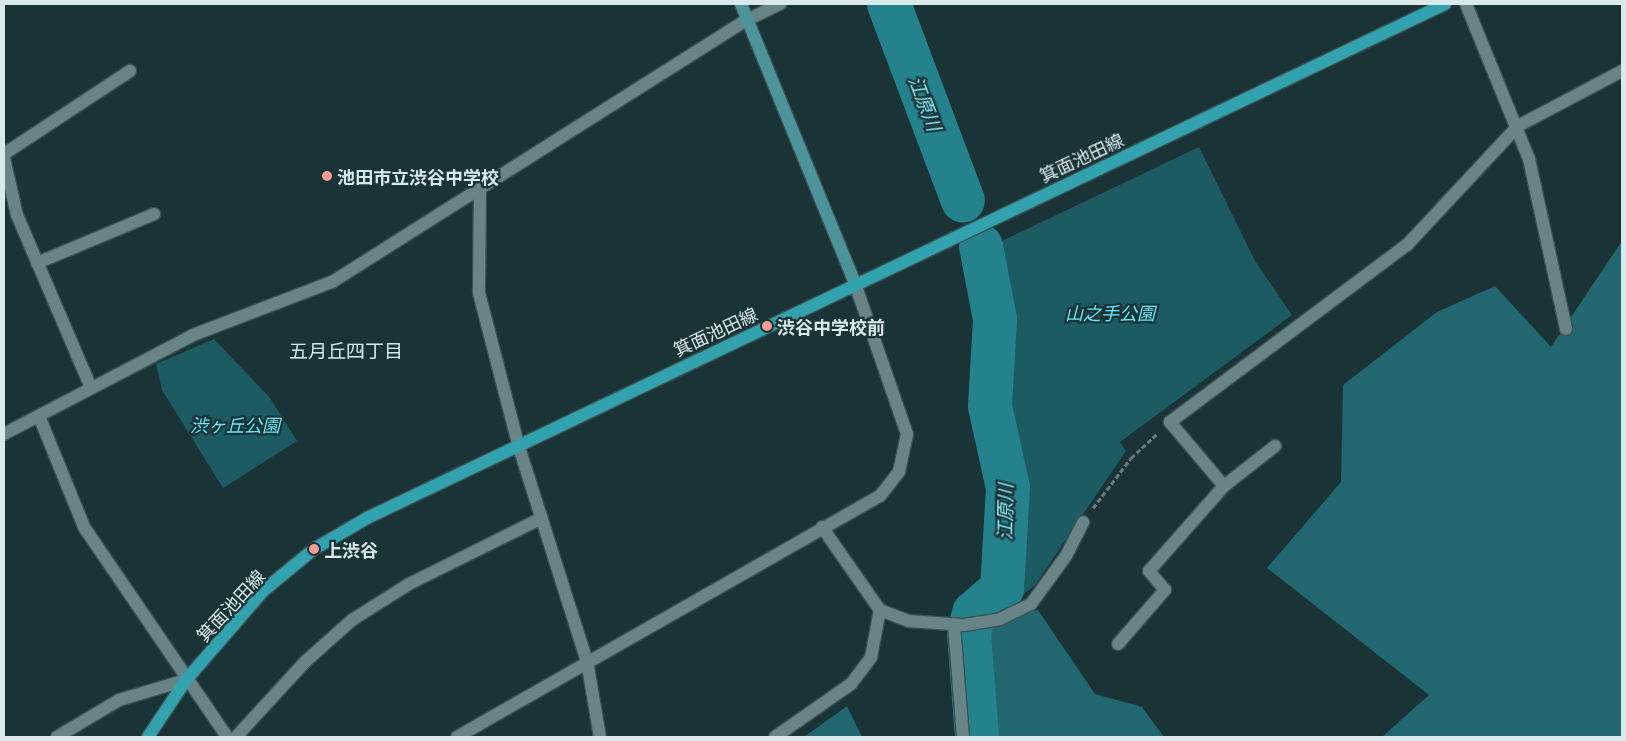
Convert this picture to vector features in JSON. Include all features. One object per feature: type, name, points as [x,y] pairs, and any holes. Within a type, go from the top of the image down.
[{"type":"main road","name":"箕面池田線","points":[[148,737],[186,680],[263,591],[314,549],[367,518],[518,444],[1444,4]]},
{"type":"street","points":[[457,737],[587,660],[880,496],[898,472],[907,434],[855,284],[741,4]]},
{"type":"street","points":[[4,434],[39,416],[90,385],[193,335],[332,282],[746,20],[780,4]]},
{"type":"street","points":[[1466,4],[1518,126],[1566,329]]},
{"type":"street","points":[[4,154],[130,71]]},
{"type":"street","points":[[1224,486],[1170,422],[1407,246],[1518,126],[1622,71]]},
{"type":"street","points":[[4,158],[17,215],[90,385]]},
{"type":"street","points":[[480,190],[479,293],[518,444],[587,660],[600,737]]},
{"type":"street","points":[[38,263],[154,214]]},
{"type":"street","points":[[39,416],[84,527],[186,680],[227,737]]},
{"type":"street","points":[[1118,644],[1165,590],[1148,571],[1224,486],[1275,446]]},
{"type":"street","points":[[236,737],[306,660],[352,620],[409,584],[542,518]]},
{"type":"street","points":[[822,527],[880,610],[909,621],[959,625],[981,624],[1031,604],[1066,556],[1083,522]]},
{"type":"street","points":[[775,737],[851,684],[871,657],[880,610]]},
{"type":"street","points":[[959,625],[963,737]]},
{"type":"street","points":[[57,737],[120,700],[186,680]]},
{"type":"path","points":[[1083,522],[1131,458],[1170,422]]},
{"type":"green space","name":"山之手公園","points":[[1199,147],[1255,261],[1292,315],[1120,442],[1126,451],[1035,585],[1019,598],[984,612],[1003,596],[1008,579],[1014,487],[992,403],[998,313],[985,249]]},
{"type":"green space","name":"渋ヶ丘公園","points":[[214,339],[270,398],[297,441],[223,488],[162,390],[156,364]]},
{"type":"shaded area","points":[[1622,241],[1622,737],[1382,737],[1429,695],[1267,568],[1341,482],[1343,385],[1437,312],[1495,286],[1551,347]]},
{"type":"shaded area","points":[[1038,610],[1095,694],[1142,707],[1164,737],[985,737],[968,618]]},
{"type":"shaded area","points":[[847,706],[862,737],[804,737]]},
{"type":"waterway","name":"江原川","points":[[889,4],[963,201]]},
{"type":"waterway","name":"江原川","points":[[977,737],[969,632],[974,613],[1002,589],[1008,488],[990,406],[995,319],[981,246]]},
{"type":"place","name":"池田市立渋谷中学校","points":[[327,176]]},
{"type":"place","name":"渋谷中学校前","points":[[767,326]]},
{"type":"place","name":"上渋谷","points":[[314,549]]},
{"type":"district","name":"五月丘四丁目","points":[[346,350]]}]
